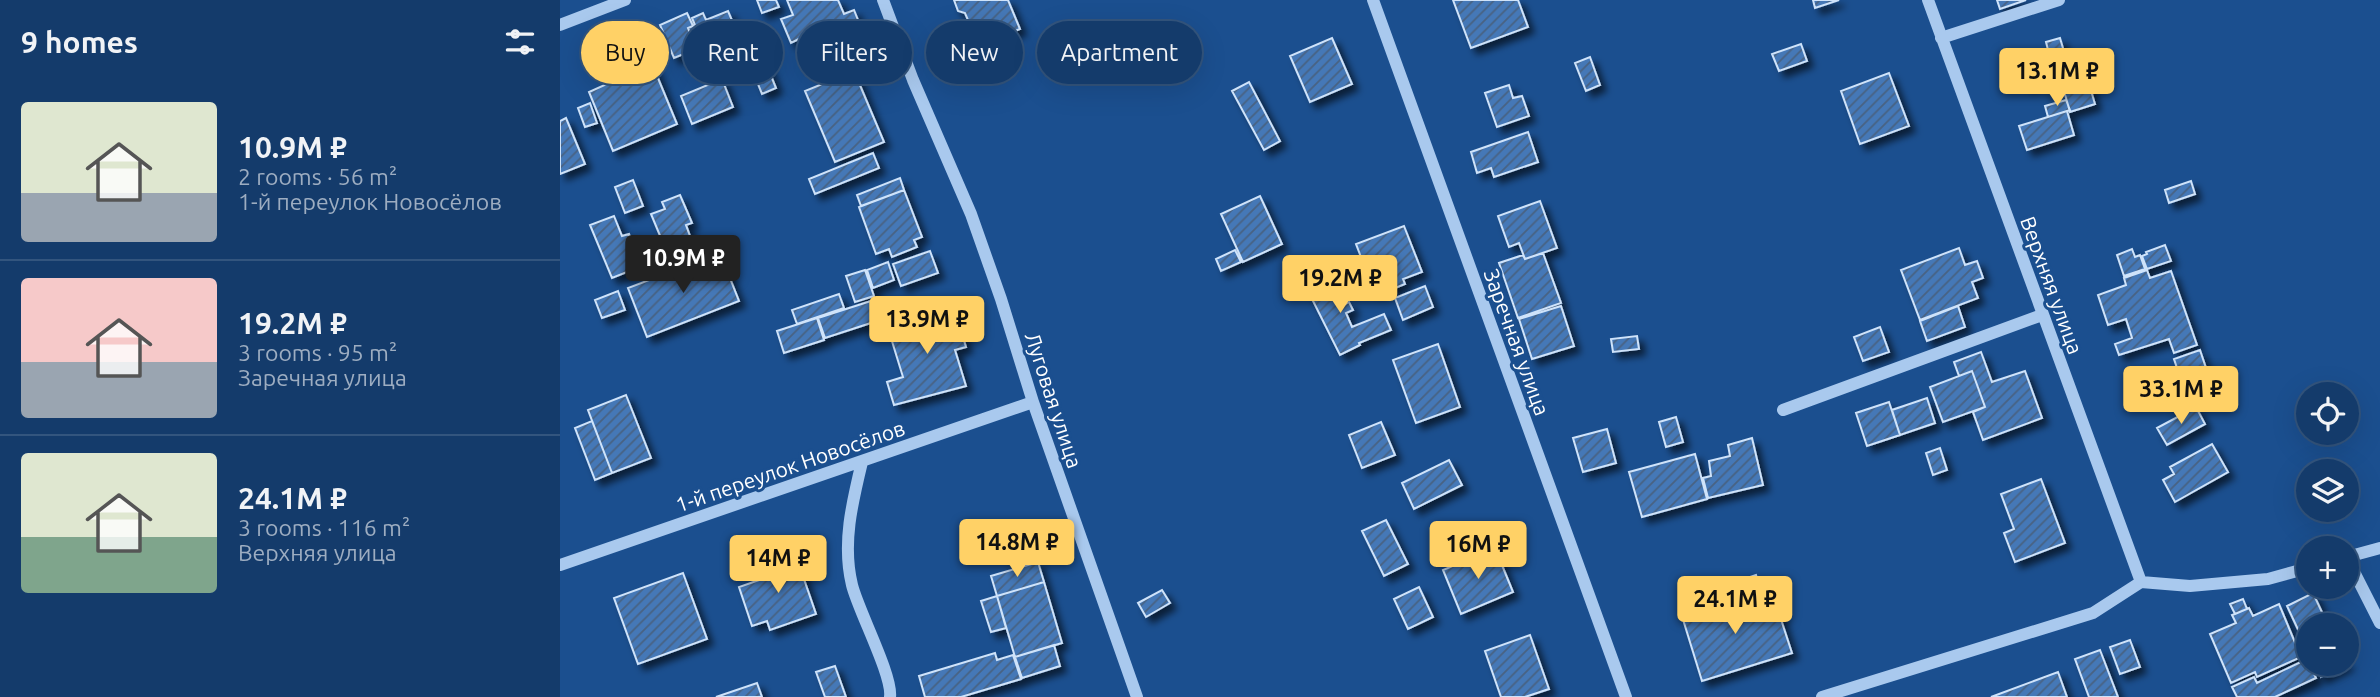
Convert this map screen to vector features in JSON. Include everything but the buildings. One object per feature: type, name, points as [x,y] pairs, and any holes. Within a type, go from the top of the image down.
[{"type":"street","points":[[560,25],[625,0]]},
{"type":"street","name":"Луговая улица","points":[[883,0],[971,214],[1033,402],[1137,697]]},
{"type":"street","name":"Заречная улица","points":[[1373,0],[1626,697]]},
{"type":"street","name":"Верхняя улица","points":[[1928,0],[2141,582]]},
{"type":"street","points":[[1941,38],[2059,0]]},
{"type":"street","points":[[1783,410],[2042,315]]},
{"type":"street","name":"1-й переулок Новосёлов","points":[[560,565],[1033,402]]},
{"type":"street","points":[[862,462],[850,510],[847,548],[852,585],[886,676],[890,697]]},
{"type":"street","points":[[2359,554],[2380,548]]},
{"type":"street","points":[[1822,697],[2093,612],[2141,582],[2190,586],[2268,579],[2296,571]]},
{"type":"street","points":[[2359,582],[2380,623]]}]
